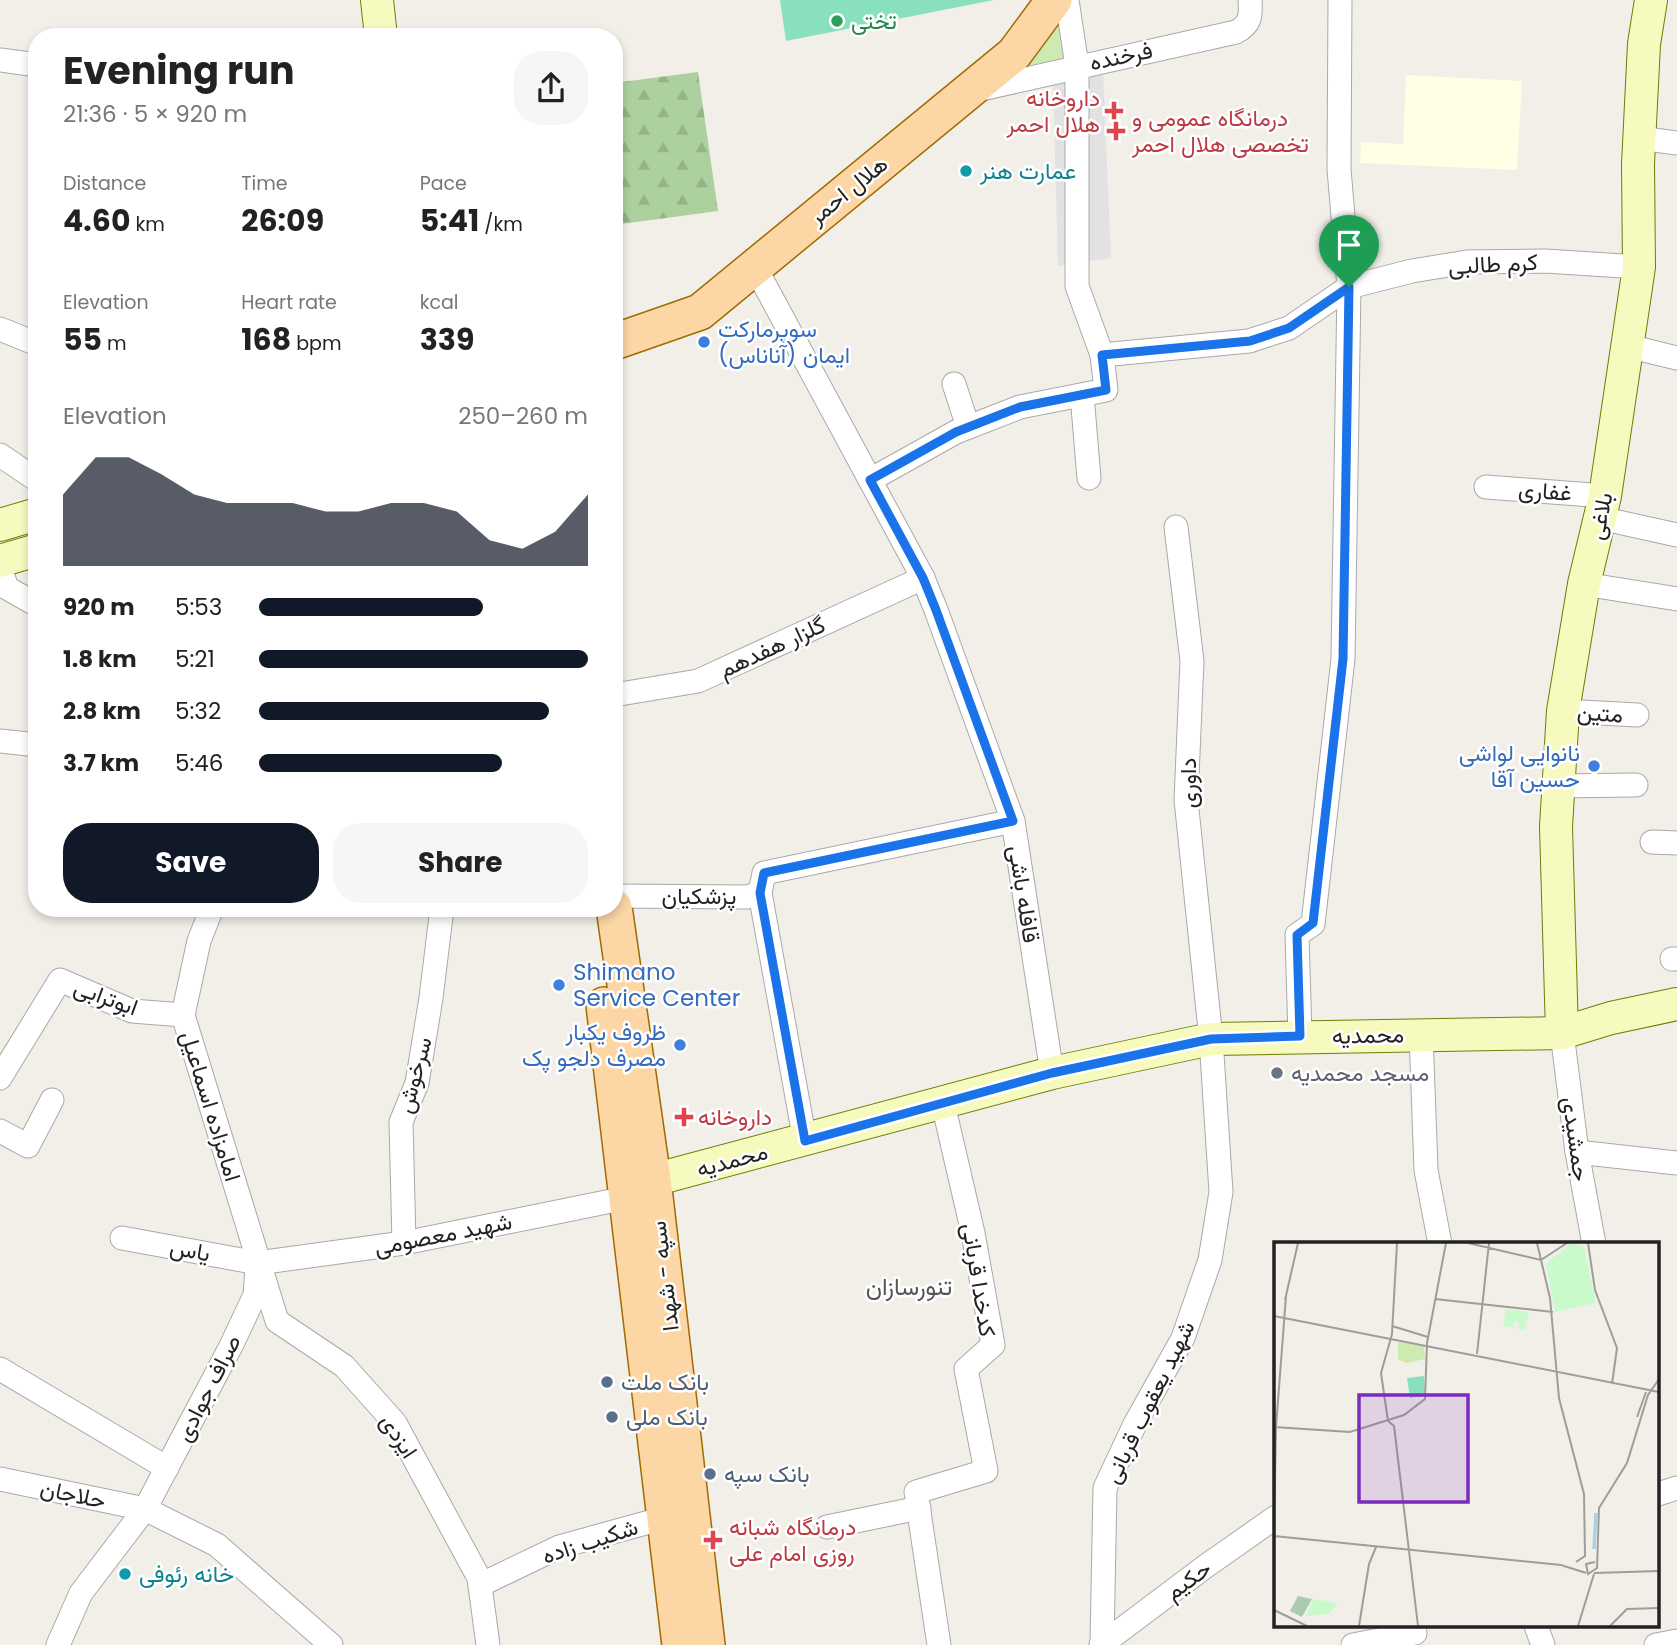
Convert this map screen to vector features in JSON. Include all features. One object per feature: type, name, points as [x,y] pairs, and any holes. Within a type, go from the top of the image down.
[{"type":"main road","name":"هلال احمر","points":[[623,339],[700,312],[1014,54],[1055,0]]},
{"type":"main road","name":"سپه - شهدا","points":[[593,917],[639,1189],[707,1645]]},
{"type":"main road","name":"سپه - شهدا","points":[[615,917],[664,1518],[680,1645]]},
{"type":"street","points":[[377,0],[380,28]]},
{"type":"street","points":[[870,480],[968,427],[1020,407],[1106,390],[1102,355],[1077,286],[1077,66],[1067,0]]},
{"type":"street","name":"فرخنده","points":[[968,92],[1236,32],[1245,27],[1251,19],[1250,0]]},
{"type":"street","points":[[1300,1036],[1297,935],[1313,923],[1343,659],[1349,287],[1339,169],[1340,0]]},
{"type":"street","name":"بلاغی","points":[[1562,1033],[1556,827],[1563,711],[1584,584],[1603,507],[1639,267],[1637,164],[1644,44],[1651,0]]},
{"type":"street","points":[[0,60],[28,64]]},
{"type":"street","points":[[1640,138],[1677,143]]},
{"type":"street","name":"کرم طالبی","points":[[1349,287],[1412,271],[1467,262],[1545,261],[1639,267]]},
{"type":"street","name":"قافله باشی","points":[[755,267],[923,578],[936,610],[1013,821],[1052,1073]]},
{"type":"street","points":[[1102,355],[1250,341],[1289,328],[1349,287]]},
{"type":"street","points":[[0,328],[28,340]]},
{"type":"street","points":[[1628,346],[1677,358]]},
{"type":"street","points":[[954,384],[968,427]]},
{"type":"street","points":[[1082,395],[1089,478]]},
{"type":"street","points":[[0,454],[28,474]]},
{"type":"street","name":"غفاری","points":[[1486,487],[1603,507],[1677,535]]},
{"type":"street","points":[[0,524],[28,516]]},
{"type":"street","name":"داوری","points":[[1176,527],[1192,661],[1186,800],[1211,1039]]},
{"type":"street","points":[[0,561],[28,553]]},
{"type":"street","points":[[0,568],[7,588],[28,600]]},
{"type":"street","name":"گلزار هفدهم","points":[[623,694],[698,681],[923,578]]},
{"type":"street","points":[[1584,584],[1677,599]]},
{"type":"street","name":"متین","points":[[1563,711],[1637,715]]},
{"type":"street","points":[[0,741],[28,744]]},
{"type":"street","points":[[1557,786],[1636,785]]},
{"type":"street","name":"پزشکیان","points":[[623,896],[747,897],[760,893],[764,873],[1013,821]]},
{"type":"street","points":[[1652,842],[1677,843]]},
{"type":"street","points":[[760,893],[805,1141]]},
{"type":"street","name":"امامزاده اسماعیل","points":[[208,917],[199,941],[183,1015],[258,1263]]},
{"type":"street","name":"سرخوش","points":[[404,1243],[401,1122],[417,1083],[441,917]]},
{"type":"street","name":"ابوترابی","points":[[2,1069],[60,980],[132,1011],[183,1015]]},
{"type":"street","name":"محمدیه","points":[[639,1189],[1052,1073],[1211,1039],[1562,1033],[1611,1018],[1677,1004]]},
{"type":"street","name":"جمشیدی","points":[[1562,1033],[1577,1152],[1594,1242]]},
{"type":"street","points":[[1421,1034],[1426,1170],[1440,1242]]},
{"type":"street","name":"شهید یعقوب قربانی","points":[[1101,1645],[1105,1488],[1135,1423],[1183,1338],[1210,1260],[1221,1192],[1211,1039]]},
{"type":"street","points":[[0,1131],[28,1146],[51,1100]]},
{"type":"street","name":"کدخدا قربانی","points":[[919,1508],[916,1492],[986,1471],[966,1369],[993,1345],[973,1233],[943,1104]]},
{"type":"street","points":[[1577,1152],[1677,1163]]},
{"type":"street","name":"شهید معصومی","points":[[258,1263],[404,1243],[639,1189]]},
{"type":"street","name":"یاس","points":[[122,1238],[258,1263]]},
{"type":"street","name":"صراف جوادی","points":[[58,1645],[81,1593],[145,1509],[231,1346],[255,1295],[258,1263]]},
{"type":"street","name":"ایزدی","points":[[258,1263],[277,1321],[344,1366],[395,1423],[479,1578],[488,1645]]},
{"type":"street","points":[[0,1368],[167,1468]]},
{"type":"street","name":"حلاجان","points":[[0,1479],[145,1509],[217,1545],[331,1645]]},
{"type":"street","points":[[1660,1493],[1677,1488]]},
{"type":"street","points":[[827,1527],[919,1508],[939,1645]]},
{"type":"street","name":"شکیب زاده","points":[[480,1585],[559,1547],[664,1518]]},
{"type":"street","name":"حکیم","points":[[1101,1645],[1274,1518]]},
{"type":"street","points":[[1537,1628],[1543,1645]]},
{"type":"street","points":[[1353,1645],[1415,1635]]},
{"type":"street","points":[[1656,1645],[1677,1641]]},
{"type":"shaded area","points":[[1103,69],[1111,258],[1058,266],[1053,80]]},
{"type":"shaded area","points":[[1406,75],[1522,81],[1517,170],[1360,163],[1361,142],[1403,144]]},
{"type":"green space","name":"تختی","points":[[780,0],[994,0],[786,41]]},
{"type":"green space","points":[[1066,20],[1068,56],[1063,60],[1008,74]]},
{"type":"green space","points":[[698,72],[718,211],[623,224],[623,82]]},
{"type":"place","name":"تختی","points":[[837,21]]},
{"type":"place","name":"داروخانه هلال احمر","points":[[1114,111]]},
{"type":"place","name":"درمانگاه عمومی و تخصصی هلال احمر","points":[[1116,131]]},
{"type":"place","name":"عمارت هنر","points":[[966,171]]},
{"type":"place","name":"سوپرمارکت ایمان (آناناس)","points":[[704,342]]},
{"type":"place","name":"نانوایی لواشی حسین آقا","points":[[1594,766]]},
{"type":"place","name":"Shimano Service Center","points":[[559,985]]},
{"type":"place","name":"ظروف یکبار مصرف دلجو پک","points":[[680,1045]]},
{"type":"place","name":"مسجد محمدیه","points":[[1277,1073]]},
{"type":"place","name":"داروخانه","points":[[684,1117]]},
{"type":"place","name":"بانک ملت","points":[[607,1382]]},
{"type":"place","name":"بانک ملی","points":[[612,1417]]},
{"type":"place","name":"بانک سپه","points":[[710,1474]]},
{"type":"place","name":"درمانگاه شبانه روزی امام علی","points":[[713,1540]]},
{"type":"place","name":"خانه رئوفی","points":[[125,1574]]},
{"type":"district","name":"تنورسازان","points":[[909,1287]]},
{"type":"route","points":[[1349,287],[1343,659],[1313,923],[1297,935],[1300,1036],[1211,1039],[1052,1073],[805,1141],[760,893],[764,873],[1013,821],[923,578],[870,480],[956,432],[1020,407],[1106,390],[1102,355],[1250,341],[1289,328],[1349,287]]}]
